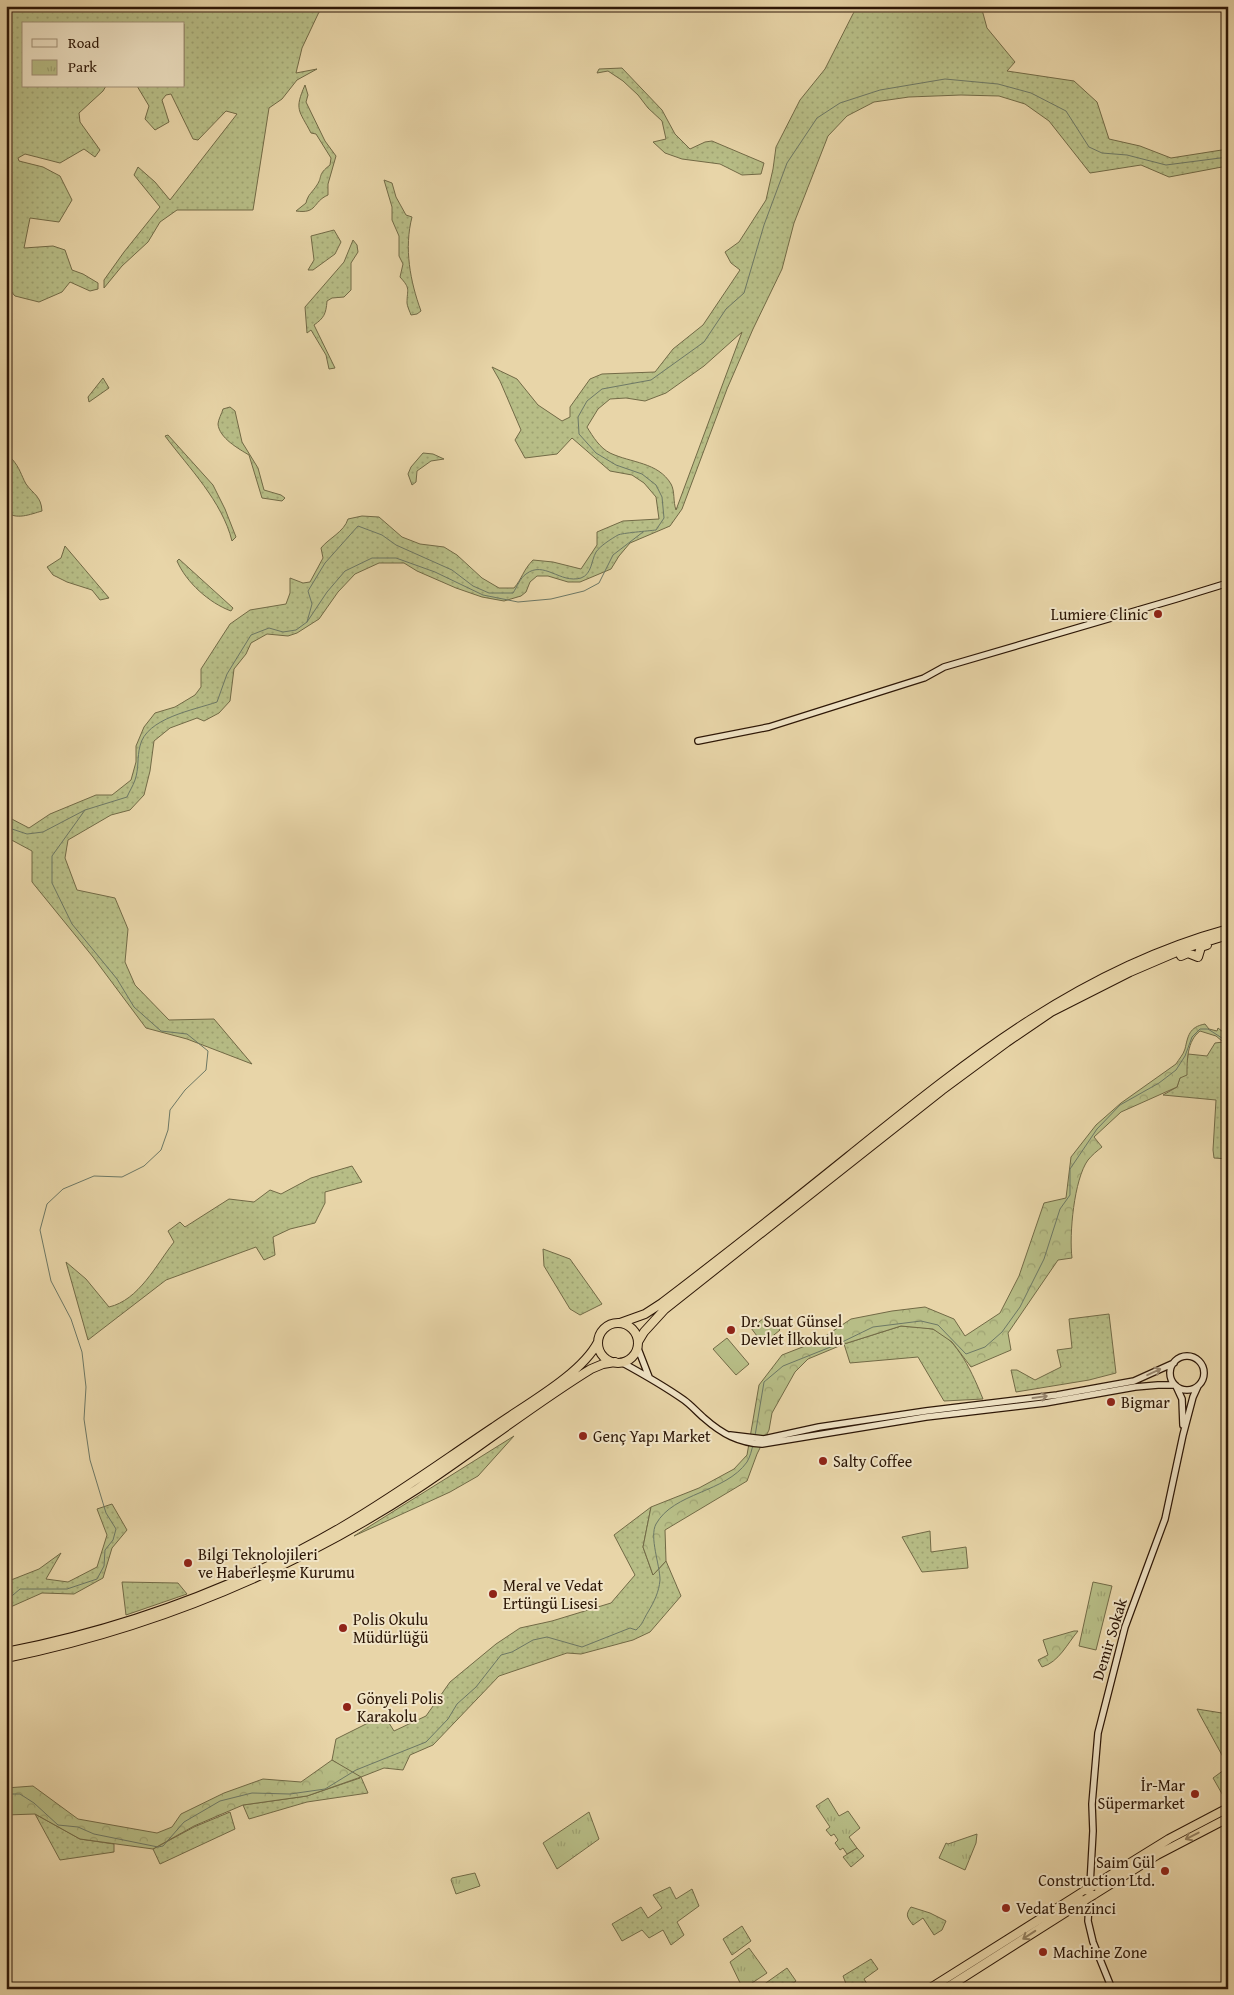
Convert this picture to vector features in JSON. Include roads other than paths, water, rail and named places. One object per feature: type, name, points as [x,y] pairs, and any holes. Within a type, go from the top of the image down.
[{"type":"highway","points":[[6,1652],[84,1634],[156,1611],[237,1580],[317,1541],[412,1485],[559,1382],[584,1362],[598,1342],[603,1329],[645,1314],[662,1304],[907,1109],[985,1050],[1033,1017],[1074,992],[1128,966],[1180,944],[1228,929]]},
{"type":"highway","points":[[1061,1006],[1188,953],[1198,958],[1201,947],[1228,936]]},
{"type":"highway","points":[[6,1658],[86,1640],[159,1617],[242,1585],[298,1558],[362,1523],[417,1488],[591,1369],[632,1357],[644,1332],[665,1309],[974,1066],[1061,1006],[1160,959],[1228,936]]},
{"type":"highway","points":[[620,1323],[630,1327],[637,1336],[637,1344]]},
{"type":"highway","points":[[598,1342],[599,1350],[603,1356],[618,1362]]},
{"type":"highway","points":[[930,1989],[1089,1887],[1169,1839],[1228,1808]]},
{"type":"highway","points":[[945,1989],[1157,1855],[1228,1818]]},
{"type":"street","points":[[698,741],[769,727],[924,678],[944,667],[1170,601],[1228,582]]},
{"type":"street","points":[[637,1344],[649,1377]]},
{"type":"street","points":[[618,1362],[649,1377],[686,1402],[725,1434],[745,1440],[763,1442],[926,1416],[1046,1404],[1135,1387],[1158,1385],[1175,1386],[1189,1390],[1198,1386],[1203,1378],[1203,1368],[1197,1360],[1187,1357],[1129,1382],[1057,1395],[926,1411],[819,1427],[763,1442]]},
{"type":"street","points":[[1174,1363],[1170,1372],[1175,1386]]},
{"type":"street","name":"Demir Sokak","points":[[1175,1386],[1183,1407],[1183,1435]]},
{"type":"street","name":"Demir Sokak","points":[[1112,1989],[1089,1930],[1088,1922],[1090,1857],[1093,1831],[1092,1804],[1098,1733],[1125,1628],[1164,1519],[1183,1435],[1193,1397],[1198,1386]]},
{"type":"waterway","points":[[307,622],[312,604],[308,591],[325,563],[358,526],[382,535],[396,545],[452,570],[473,586],[489,593],[513,593],[522,578],[533,570],[546,571],[566,578],[581,578],[587,574],[596,552],[612,538],[620,534],[656,530],[664,518],[662,497],[656,485],[642,474],[616,465],[596,453],[579,434],[578,417],[587,401],[602,389],[651,380],[704,342],[726,309],[744,293],[764,225],[787,163],[817,118],[840,103],[880,90],[945,79],[998,84],[1031,93],[1066,111],[1089,147],[1102,153],[1127,155],[1166,165],[1228,157]]},
{"type":"waterway","points":[[6,827],[27,834],[43,832],[85,810],[127,797],[136,776],[140,746],[144,736],[151,728],[172,716],[217,702],[227,674],[251,635],[269,628],[283,632],[296,630],[307,622],[327,592],[345,571],[372,558],[396,558],[435,572],[483,595],[518,602],[551,599],[584,591],[599,583],[613,555],[643,532]]},
{"type":"waterway","points":[[6,1601],[20,1589],[67,1589],[97,1579],[104,1566],[105,1550],[113,1540],[116,1529],[106,1513],[90,1460],[84,1419],[86,1387],[82,1352],[71,1319],[51,1281],[40,1230],[47,1204],[63,1189],[94,1176],[122,1177],[144,1166],[161,1150],[168,1130],[170,1110],[185,1090],[206,1070],[208,1051],[187,1034],[161,1031],[134,1007],[117,979],[72,924],[52,883],[52,856],[85,810]]},
{"type":"waterway","points":[[755,1436],[764,1382],[783,1366],[838,1344],[873,1327],[921,1321],[938,1325],[966,1354],[985,1347],[1002,1332],[1020,1307],[1044,1259],[1060,1209],[1070,1195],[1070,1169],[1097,1129],[1120,1105],[1159,1083],[1176,1070],[1185,1056],[1192,1037],[1200,1029],[1208,1029],[1228,1042]]},
{"type":"waterway","points":[[6,1794],[20,1794],[34,1803],[58,1825],[78,1827],[94,1834],[158,1847],[163,1846],[184,1822],[220,1801],[252,1793],[290,1794],[325,1789],[356,1770],[426,1742],[448,1719],[457,1704],[476,1687],[501,1655],[512,1652],[533,1640],[547,1637],[582,1647],[630,1628],[636,1630],[642,1624],[652,1604],[660,1580],[655,1551],[654,1530],[656,1524],[664,1513],[675,1505],[713,1487],[738,1472],[747,1462],[753,1444]]},
{"type":"place","name":"Lumiere Clinic","points":[[1158,614]]},
{"type":"place","name":"Dr. Suat Günsel Devlet İlkokulu","points":[[731,1330]]},
{"type":"place","name":"Bigmar","points":[[1111,1402]]},
{"type":"place","name":"Genç Yapı Market","points":[[583,1436]]},
{"type":"place","name":"Salty Coffee","points":[[823,1461]]},
{"type":"place","name":"Bilgi Teknolojileri ve Haberleşme Kurumu","points":[[188,1563]]},
{"type":"place","name":"Meral ve Vedat Ertüngü Lisesi","points":[[493,1594]]},
{"type":"place","name":"Polis Okulu Müdürlüğü","points":[[343,1628]]},
{"type":"place","name":"Gönyeli Polis Karakolu","points":[[347,1707]]},
{"type":"place","name":"İr-Mar Süpermarket","points":[[1195,1794]]},
{"type":"place","name":"Saim Gül Construction Ltd.","points":[[1165,1871]]},
{"type":"place","name":"Vedat Benzinci","points":[[1006,1908]]},
{"type":"place","name":"Machine Zone","points":[[1043,1952]]}]
